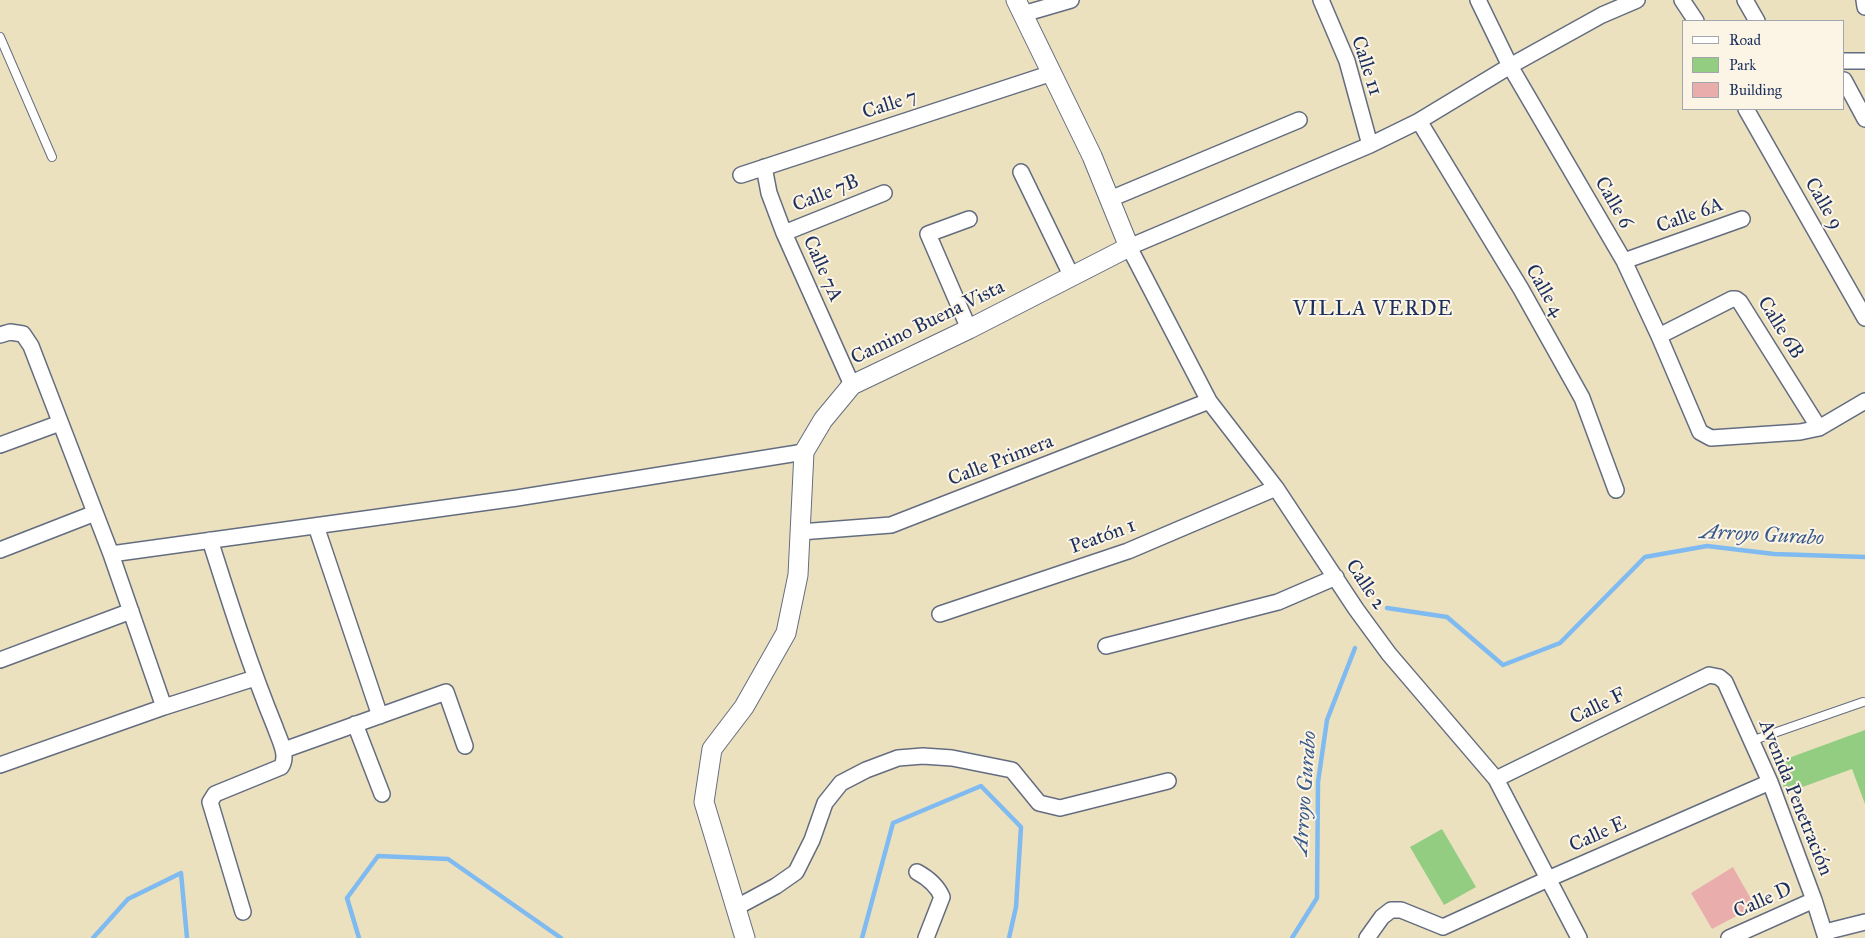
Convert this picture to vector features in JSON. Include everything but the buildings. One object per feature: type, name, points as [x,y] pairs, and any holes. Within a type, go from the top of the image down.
[{"type":"street","points":[[1071,0],[1020,7],[1092,156],[1128,247],[1370,145],[1419,121],[1510,66],[1602,15],[1637,0]]},
{"type":"street","name":"Calle 11","points":[[1321,0],[1347,61],[1370,145]]},
{"type":"street","name":"Calle 6","points":[[1478,0],[1510,66],[1624,262],[1659,336],[1700,432],[1712,438],[1800,432],[1819,428]]},
{"type":"street","points":[[1682,0],[1695,20]]},
{"type":"street","points":[[1745,0],[1756,20]]},
{"type":"street","points":[[1864,0],[1865,7]]},
{"type":"street","points":[[1845,61],[1865,61]]},
{"type":"street","name":"Calle 7","points":[[741,175],[1052,73]]},
{"type":"street","points":[[1845,82],[1865,119]]},
{"type":"street","name":"Calle 9","points":[[1747,110],[1865,318]]},
{"type":"street","points":[[1110,199],[1298,120]]},
{"type":"street","name":"Calle 4","points":[[1419,121],[1521,289],[1582,398],[1616,490]]},
{"type":"street","name":"Calle 7A","points":[[764,168],[769,193],[784,233],[852,384]]},
{"type":"street","points":[[1021,172],[1072,277]]},
{"type":"street","name":"Calle 7B","points":[[784,233],[884,193]]},
{"type":"street","points":[[969,219],[928,234],[969,329]]},
{"type":"street","name":"Calle 6A","points":[[1624,262],[1742,219]]},
{"type":"street","name":"Camino Buena Vista","points":[[745,938],[704,802],[712,749],[744,707],[786,633],[798,575],[804,452],[823,420],[852,384],[969,329],[1128,247]]},
{"type":"street","name":"Calle 2","points":[[1128,247],[1209,401],[1276,488],[1389,654],[1496,779],[1579,938]]},
{"type":"street","name":"Calle 6B","points":[[1659,336],[1732,299],[1736,299],[1740,302],[1819,428]]},
{"type":"street","points":[[0,336],[10,332],[23,334],[31,346],[111,554],[164,707]]},
{"type":"street","name":"Calle Primera","points":[[800,532],[891,525],[1209,401]]},
{"type":"street","points":[[1819,428],[1865,401]]},
{"type":"street","points":[[0,445],[60,423]]},
{"type":"street","points":[[111,554],[517,498],[804,452]]},
{"type":"street","name":"Peatón 1","points":[[940,614],[1128,551],[1276,488]]},
{"type":"street","points":[[0,550],[95,514]]},
{"type":"street","points":[[316,526],[380,716]]},
{"type":"street","points":[[210,540],[255,678],[284,750],[284,763],[281,767],[215,794],[210,802],[243,912]]},
{"type":"street","points":[[1106,646],[1278,602],[1336,577]]},
{"type":"street","points":[[0,660],[131,611]]},
{"type":"street","name":"Calle F","points":[[1496,779],[1710,675],[1719,677]]},
{"type":"street","name":"Avenida Penetración","points":[[1719,677],[1725,682],[1770,782],[1825,935]]},
{"type":"street","points":[[0,765],[164,707],[255,678]]},
{"type":"street","points":[[284,750],[446,692],[465,746]]},
{"type":"street","points":[[355,724],[382,794]]},
{"type":"street","points":[[737,907],[776,886],[796,872],[812,840],[825,803],[842,783],[866,770],[898,758],[923,756],[952,758],[1012,770],[1039,803],[1060,808],[1168,781]]},
{"type":"street","name":"Calle E","points":[[1445,933],[1548,878],[1770,782]]},
{"type":"street","points":[[916,872],[932,882],[942,897],[926,938]]},
{"type":"street","name":"Calle D","points":[[1729,938],[1814,900]]},
{"type":"street","points":[[1368,938],[1382,916],[1391,910],[1401,910],[1445,933]]},
{"type":"street","points":[[1825,935],[1865,922]]},
{"type":"lane","points":[[0,37],[52,157]]},
{"type":"lane","points":[[1751,741],[1863,702]]},
{"type":"green space","points":[[1865,730],[1865,804],[1852,769],[1786,793],[1775,763]]},
{"type":"green space","points":[[1442,829],[1476,887],[1444,905],[1410,847]]},
{"type":"waterway","name":"Arroyo Gurabo","points":[[1387,608],[1447,617],[1503,665],[1560,643],[1645,557],[1707,546],[1774,554],[1865,557]]},
{"type":"waterway","name":"Arroyo Gurabo","points":[[1292,938],[1317,898],[1318,782],[1327,720],[1355,648]]},
{"type":"waterway","name":"Arroyo Gurabo","points":[[862,938],[893,823],[981,786],[1021,827],[1016,907],[1009,938]]},
{"type":"waterway","name":"Arroyo Gurabo","points":[[359,938],[347,898],[378,856],[448,859],[561,938]]},
{"type":"waterway","name":"Arroyo Gurabo","points":[[93,938],[128,899],[181,873],[187,938]]},
{"type":"district","name":"VILLA VERDE","points":[[1373,310]]}]
